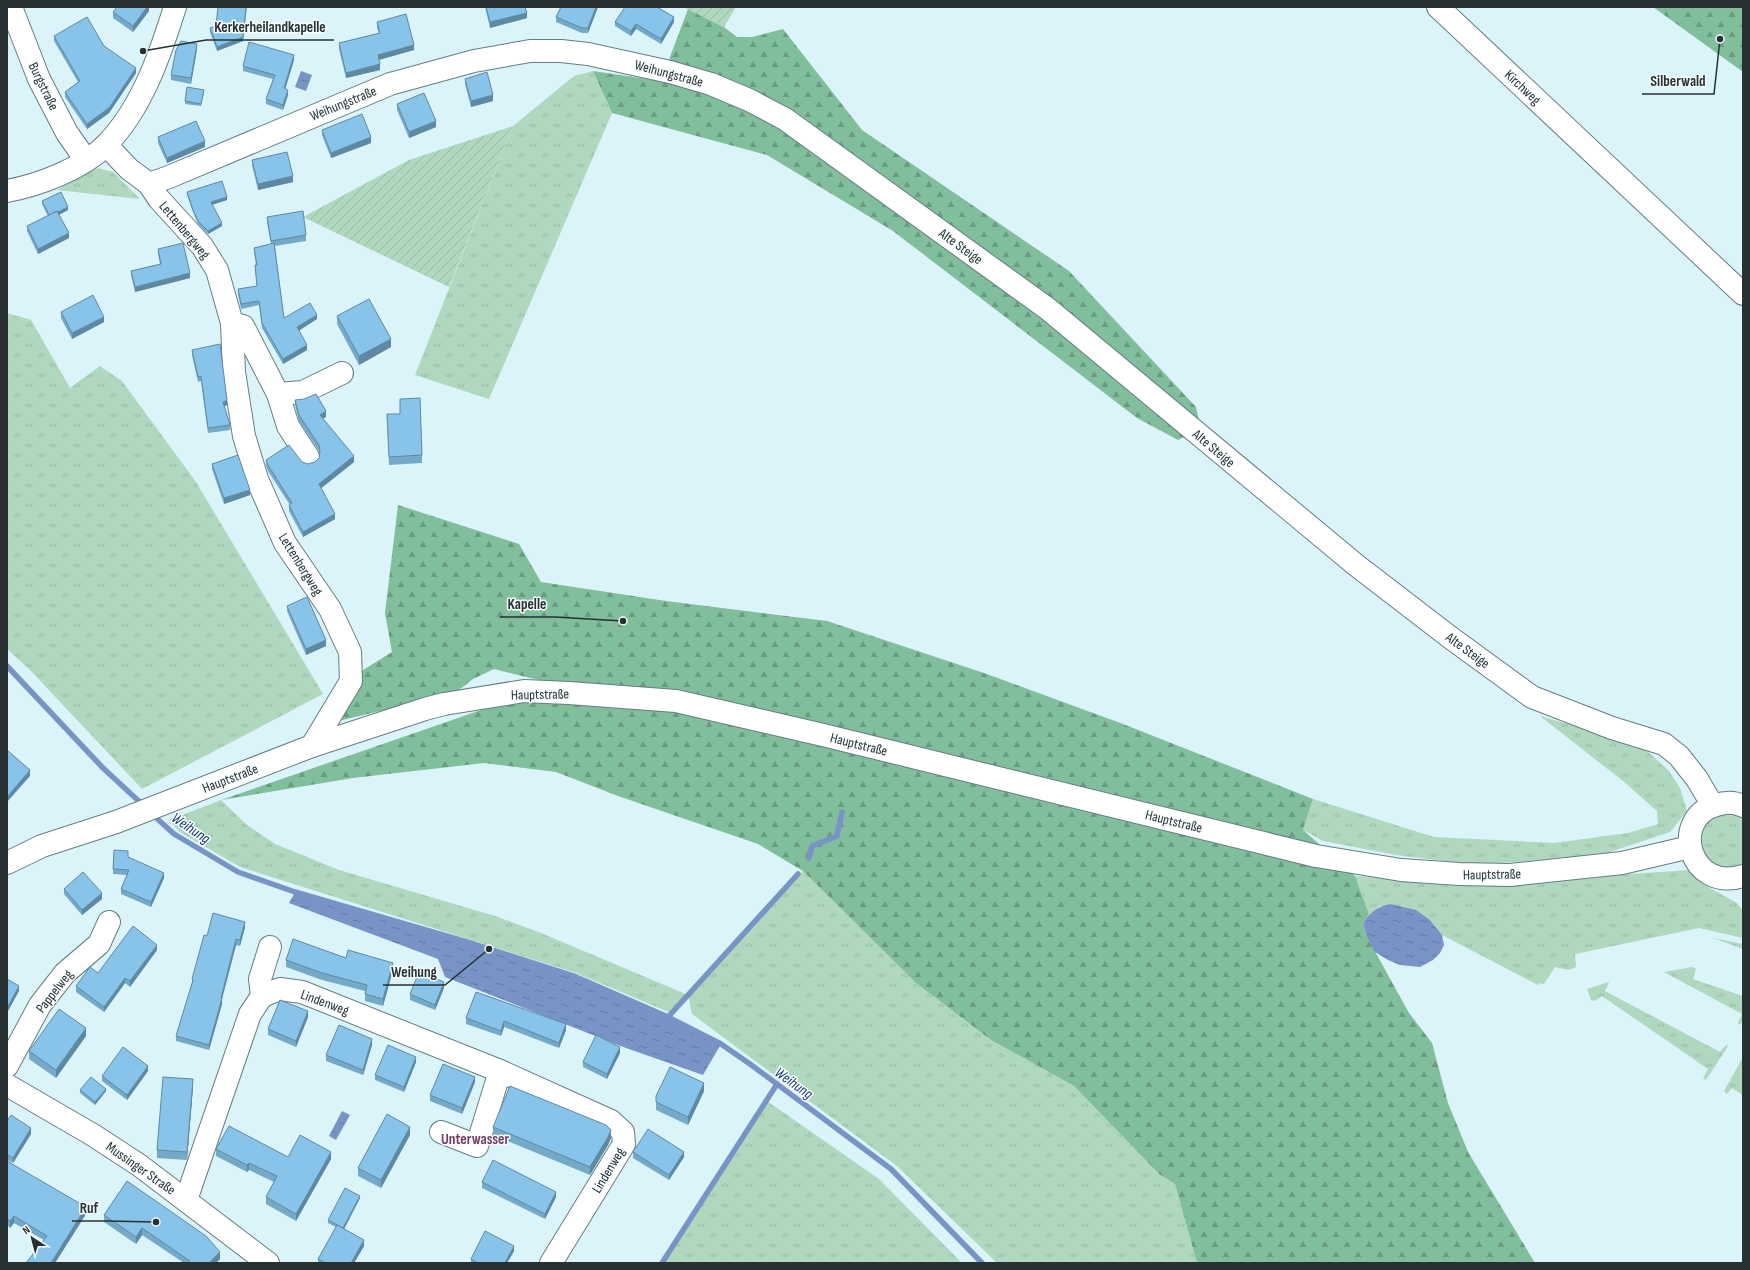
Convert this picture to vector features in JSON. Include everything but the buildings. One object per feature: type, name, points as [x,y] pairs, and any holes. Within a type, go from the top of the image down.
[{"type":"street","name":"Burgstraße","points":[[11,7],[39,79],[67,133],[86,160]]},
{"type":"street","points":[[7,191],[50,179],[86,160],[106,145],[138,101],[156,64],[175,7]]},
{"type":"street","name":"Kirchweg","points":[[1438,7],[1743,294]]},
{"type":"street","name":"Weihungstraße","points":[[149,184],[390,84],[474,61],[521,52],[561,51],[588,54],[670,72],[710,84]]},
{"type":"street","name":"Alte Steige","points":[[710,84],[749,100],[785,119],[1048,309],[1368,576],[1532,697],[1612,728],[1664,744],[1679,756],[1697,779],[1713,806]]},
{"type":"street","points":[[106,145],[129,169],[149,184]]},
{"type":"street","name":"Lettenbergweg","points":[[149,184],[159,199],[202,246],[217,270],[232,323],[234,372],[244,436],[257,479],[285,543],[330,609],[350,652],[352,681],[312,746]]},
{"type":"street","points":[[232,323],[243,326],[278,394],[288,426],[308,457]]},
{"type":"street","points":[[278,394],[303,392],[342,373]]},
{"type":"street","name":"Hauptstraße","points":[[7,863],[42,846],[116,822],[312,746],[444,704],[524,691],[569,693],[676,702],[846,741],[1316,856],[1401,870],[1459,874],[1510,875],[1622,863],[1690,848]]},
{"type":"street","points":[[1743,806],[1729,803],[1713,806],[1701,813],[1690,834],[1690,848],[1698,865],[1714,877],[1728,879],[1743,876]]},
{"type":"street","name":"Hauptstraße","points":[[7,850],[42,846]]},
{"type":"street","name":"Pappelweg","points":[[7,1066],[40,1005],[65,973],[99,944],[109,922]]},
{"type":"street","points":[[186,1200],[250,1014],[262,996],[260,979],[270,946]]},
{"type":"street","name":"Lindenweg","points":[[262,996],[280,989],[302,992],[500,1070],[611,1120],[623,1132],[624,1144],[551,1263]]},
{"type":"street","points":[[441,1132],[477,1146],[500,1070]]},
{"type":"street","name":"Mussinger Straße","points":[[7,1085],[106,1143],[139,1165],[268,1263]]},
{"type":"green space","points":[[683,7],[736,7],[724,27]]},
{"type":"green space","points":[[1653,7],[1743,7],[1743,72]]},
{"type":"green space","points":[[688,9],[724,27],[737,37],[752,37],[783,29],[862,130],[1069,271],[1196,407],[1201,429],[1178,440],[1137,418],[893,231],[767,155],[612,113],[593,71],[661,81]]},
{"type":"green space","points":[[593,71],[612,113],[489,399],[415,375],[513,126],[574,76]]},
{"type":"green space","points":[[513,126],[449,287],[303,217],[409,160]]},
{"type":"green space","points":[[98,168],[113,172],[140,199],[57,190]]},
{"type":"green space","points":[[7,313],[31,320],[70,388],[100,366],[122,381],[196,482],[323,694],[142,789],[29,669],[7,649]]},
{"type":"green space","points":[[398,505],[519,544],[541,582],[666,601],[827,621],[984,673],[1123,724],[1313,799],[1303,830],[1355,876],[1369,914],[1363,923],[1367,937],[1409,1013],[1432,1043],[1448,1103],[1468,1152],[1535,1263],[1197,1263],[1175,1184],[1159,1174],[1074,1086],[991,1040],[916,983],[803,871],[758,844],[618,796],[556,772],[484,763],[353,778],[221,800],[484,709],[524,691],[551,683],[494,669],[473,679],[455,693],[326,724],[355,675],[392,652],[385,613]]},
{"type":"green space","points":[[1540,716],[1602,734],[1646,750],[1669,771],[1680,788],[1687,811],[1670,832],[1607,853],[1518,862],[1467,864],[1396,855],[1323,841],[1303,830],[1313,799],[1434,837],[1554,843],[1628,833],[1658,824],[1657,811],[1623,781]]},
{"type":"green space","points":[[221,800],[247,825],[275,844],[339,870],[495,916],[541,933],[688,995],[671,1013],[576,973],[240,867],[180,832],[169,820]]},
{"type":"green space","points":[[1743,806],[1743,876],[1703,871],[1694,823]]},
{"type":"green space","points":[[1689,870],[1708,887],[1737,903],[1743,911],[1743,938],[1699,928],[1575,954],[1576,967],[1569,970],[1555,967],[1544,984],[1539,983],[1538,985],[1442,935],[1430,920],[1381,906],[1369,914],[1355,876],[1475,885]]},
{"type":"green space","points":[[803,871],[916,983],[991,1040],[1074,1086],[1159,1174],[1175,1184],[1197,1263],[997,1263],[897,1166],[692,1014],[688,995]]},
{"type":"green space","points":[[1713,938],[1743,944],[1743,949]]},
{"type":"green space","points":[[1692,967],[1696,969],[1693,979],[1743,996],[1743,1019],[1740,1025],[1738,1023],[1742,1014],[1664,972]]},
{"type":"green space","points":[[1609,982],[1605,991],[1720,1052],[1726,1045],[1728,1046],[1706,1080],[1703,1078],[1708,1069],[1602,996],[1595,1001],[1591,1000],[1587,989]]},
{"type":"green space","points":[[1743,1057],[1743,1095],[1732,1088],[1727,1094],[1724,1091]]},
{"type":"green space","points":[[767,1101],[879,1179],[962,1263],[661,1263]]},
{"type":"water","points":[[301,71],[312,75],[306,91],[295,87]]},
{"type":"water","points":[[295,892],[574,976],[668,1017],[721,1044],[703,1075],[626,1048],[445,977],[438,959],[289,903]]},
{"type":"water","points":[[1390,904],[1416,910],[1430,920],[1442,935],[1444,945],[1440,953],[1433,960],[1420,967],[1400,965],[1375,952],[1367,937],[1363,923],[1374,910]]},
{"type":"water","points":[[342,1111],[350,1115],[336,1140],[329,1136]]},
{"type":"waterway","name":"Weihung","points":[[7,666],[103,768],[144,806]]},
{"type":"waterway","points":[[809,858],[812,846],[837,836],[842,812]]},
{"type":"waterway","name":"Weihung","points":[[152,814],[174,834],[238,872],[295,892],[474,944],[574,976],[668,1017],[721,1044],[891,1169],[982,1263]]},
{"type":"waterway","points":[[668,1017],[798,874]]},
{"type":"waterway","points":[[662,1263],[777,1084]]},
{"type":"place","name":"Silberwald","points":[[1720,39]]},
{"type":"place","name":"Kerkerheilandkapelle","points":[[143,51]]},
{"type":"place","name":"Kapelle","points":[[623,621]]},
{"type":"place","name":"Weihung","points":[[489,949]]},
{"type":"place","name":"Ruf","points":[[156,1222]]},
{"type":"district","name":"Unterwasser","points":[[475,1139]]}]
